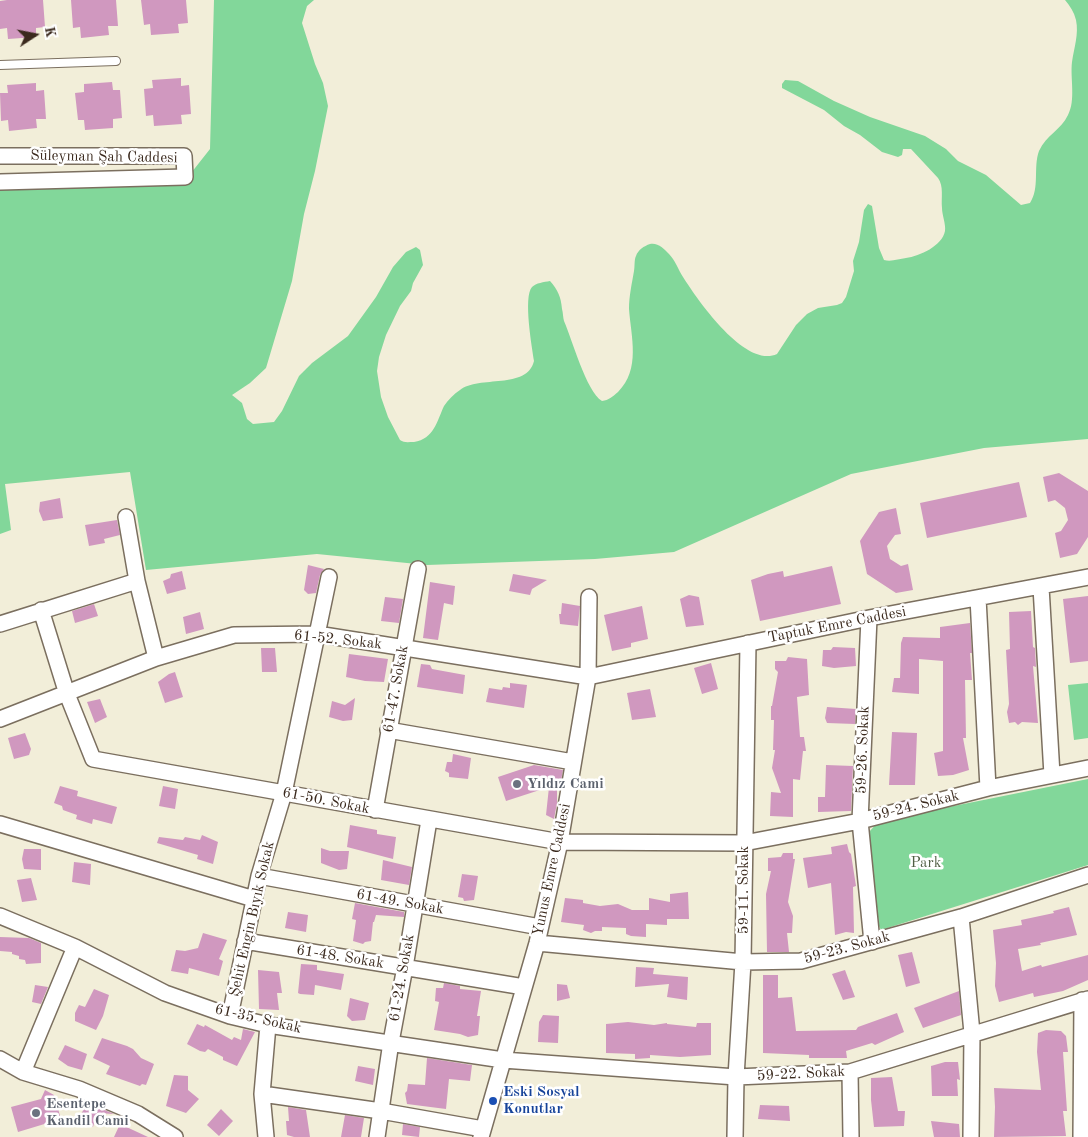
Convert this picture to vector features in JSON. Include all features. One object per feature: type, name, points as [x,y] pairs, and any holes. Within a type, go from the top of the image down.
[{"type":"street","name":"Süleyman Şah Caddesi","points":[[0,156],[184,156],[184,177],[0,182]]},
{"type":"street","points":[[126,516],[137,581],[156,658]]},
{"type":"street","name":"61-47. Sokak","points":[[375,810],[418,569]]},
{"type":"street","name":"Şehit Engin Bıyık Sokak","points":[[230,1016],[259,876],[284,793],[329,577]]},
{"type":"street","name":"Taptuk Emre Caddesi","points":[[588,677],[869,618],[1088,577]]},
{"type":"street","points":[[0,624],[137,581]]},
{"type":"street","points":[[1041,587],[1052,775]]},
{"type":"street","name":"Yunus Emre Caddesi","points":[[482,1133],[537,943],[560,842],[588,677],[589,597]]},
{"type":"street","points":[[978,598],[988,788]]},
{"type":"street","points":[[41,610],[67,694]]},
{"type":"street","name":"59-26. Sokak","points":[[869,618],[860,821],[872,942]]},
{"type":"street","name":"61-52. Sokak","points":[[0,719],[156,658],[234,634],[317,634],[588,677]]},
{"type":"street","name":"59-11. Sokak","points":[[735,1137],[736,1078],[743,962],[748,643]]},
{"type":"street","name":"61-50. Sokak","points":[[67,694],[93,759],[560,842]]},
{"type":"street","points":[[388,730],[573,762]]},
{"type":"street","name":"59-24. Sokak","points":[[744,843],[860,821],[988,788],[1088,768]]},
{"type":"street","name":"61-24. Sokak","points":[[377,1137],[391,1042],[430,820]]},
{"type":"street","points":[[0,824],[254,898]]},
{"type":"street","points":[[560,842],[744,843]]},
{"type":"street","name":"59-23. Sokak","points":[[537,943],[743,962],[802,961],[960,917],[1088,875]]},
{"type":"street","name":"61-49. Sokak","points":[[259,876],[415,906],[540,927]]},
{"type":"street","name":"61-35. Sokak","points":[[0,916],[75,947],[165,993],[230,1016],[268,1025],[503,1060]]},
{"type":"street","points":[[960,917],[972,1033],[971,1137]]},
{"type":"street","name":"61-48. Sokak","points":[[245,941],[524,987]]},
{"type":"street","points":[[23,1072],[75,947]]},
{"type":"street","points":[[1081,1137],[1085,999]]},
{"type":"street","name":"59-22. Sokak","points":[[503,1060],[736,1078],[850,1072],[1085,999]]},
{"type":"street","points":[[266,1137],[262,1094],[268,1025]]},
{"type":"street","points":[[0,1059],[23,1072],[79,1089],[138,1114],[174,1137]]},
{"type":"street","points":[[850,1072],[851,1137]]},
{"type":"street","points":[[262,1094],[381,1111],[482,1133]]},
{"type":"lane","points":[[0,65],[116,61]]},
{"type":"green space","points":[[214,0],[314,0],[307,6],[302,23],[323,83],[328,106],[304,214],[292,281],[266,368],[250,383],[232,395],[242,403],[247,419],[253,424],[274,422],[282,411],[299,376],[312,363],[348,336],[376,297],[393,267],[406,252],[416,247],[420,250],[423,265],[413,283],[411,291],[400,306],[386,335],[377,371],[381,397],[388,417],[400,440],[403,442],[414,442],[421,440],[430,433],[437,423],[444,406],[460,390],[479,383],[513,379],[522,376],[530,370],[534,361],[528,301],[529,292],[532,287],[538,284],[550,281],[557,291],[561,301],[564,321],[580,364],[590,387],[602,401],[609,399],[618,392],[630,373],[633,352],[629,309],[635,258],[640,250],[650,244],[661,246],[673,259],[699,300],[723,329],[737,342],[751,351],[764,356],[777,354],[796,325],[807,314],[818,308],[842,303],[846,297],[854,271],[853,261],[859,242],[864,210],[868,204],[872,206],[879,248],[884,260],[889,261],[912,257],[935,246],[945,231],[942,192],[938,178],[911,149],[903,149],[902,155],[898,157],[882,152],[824,110],[782,88],[785,80],[798,81],[834,101],[870,117],[925,136],[946,149],[958,161],[986,175],[1021,205],[1030,203],[1035,191],[1036,164],[1039,151],[1042,145],[1062,125],[1072,103],[1072,62],[1077,25],[1073,12],[1065,0],[1088,0],[1088,439],[984,448],[851,474],[674,552],[595,559],[427,565],[317,554],[146,570],[130,472],[5,484],[11,530],[0,534],[0,189],[184,182],[210,149]]},
{"type":"green space","points":[[1088,683],[1088,738],[1074,740],[1068,685]]},
{"type":"green space","name":"Park","points":[[1088,779],[1088,865],[881,930],[869,832],[879,821]]},
{"type":"building","points":[[43,0],[45,27],[36,28],[36,37],[8,39],[7,28],[0,29],[0,1]]},
{"type":"building","points":[[71,0],[116,0],[118,26],[108,26],[109,35],[81,38],[80,27],[73,28]]},
{"type":"building","points":[[141,0],[186,0],[188,23],[178,24],[179,33],[151,35],[150,24],[144,25]]},
{"type":"building","points":[[181,78],[181,86],[189,85],[191,114],[181,115],[182,124],[154,126],[153,115],[146,116],[144,89],[153,88],[152,80]]},
{"type":"building","points":[[112,82],[113,90],[120,90],[122,118],[113,119],[113,128],[85,130],[84,120],[78,120],[75,93],[84,92],[84,84]]},
{"type":"building","points":[[36,83],[36,91],[44,90],[46,119],[36,119],[37,128],[9,131],[8,120],[1,121],[0,93],[8,93],[7,85]]},
{"type":"building","points":[[1059,473],[1088,491],[1088,537],[1077,554],[1060,558],[1055,533],[1061,531],[1068,520],[1065,508],[1055,500],[1048,502],[1043,477]]},
{"type":"building","points":[[1019,482],[1027,517],[927,538],[920,503]]},
{"type":"building","points":[[60,498],[63,518],[43,521],[39,511],[40,502]]},
{"type":"building","points":[[896,508],[901,534],[895,535],[887,546],[890,559],[901,566],[908,564],[913,590],[896,593],[867,574],[860,541],[879,512]]},
{"type":"building","points":[[117,520],[120,535],[104,539],[105,543],[89,546],[85,525]]},
{"type":"building","points":[[308,565],[324,569],[320,575],[316,593],[308,594],[304,590]]},
{"type":"building","points":[[832,566],[841,604],[760,621],[751,580],[783,571],[784,577]]},
{"type":"building","points":[[182,571],[186,589],[167,594],[163,581],[170,578],[171,574]]},
{"type":"building","points":[[513,574],[547,580],[532,589],[530,595],[509,591]]},
{"type":"building","points":[[430,582],[455,586],[453,605],[444,603],[438,640],[423,638]]},
{"type":"building","points":[[689,595],[699,597],[704,625],[686,627],[680,599]]},
{"type":"building","points":[[1088,596],[1088,661],[1070,663],[1063,599]]},
{"type":"building","points":[[385,597],[403,599],[399,623],[381,621]]},
{"type":"building","points":[[562,603],[580,606],[578,626],[560,624],[559,614],[561,614]]},
{"type":"building","points":[[94,604],[98,616],[75,623],[72,611]]},
{"type":"building","points":[[642,606],[648,639],[631,643],[631,647],[612,651],[604,615]]},
{"type":"building","points":[[1031,611],[1033,647],[1035,648],[1036,667],[1033,666],[1038,723],[1022,722],[1018,725],[1015,722],[1009,723],[1007,712],[1009,704],[1006,650],[1010,649],[1009,612]]},
{"type":"building","points":[[200,612],[204,629],[186,634],[183,617]]},
{"type":"building","points":[[970,623],[972,680],[965,680],[966,738],[963,738],[969,770],[953,775],[938,776],[934,753],[943,751],[943,661],[919,659],[919,694],[892,692],[894,678],[900,678],[901,643],[903,637],[940,638],[940,627]]},
{"type":"building","points":[[833,647],[855,648],[856,666],[834,668],[822,666],[823,650],[831,650]]},
{"type":"building","points":[[261,648],[275,648],[277,672],[262,672]]},
{"type":"building","points":[[349,654],[388,659],[384,682],[346,677]]},
{"type":"building","points":[[788,657],[807,659],[809,695],[797,697],[800,737],[804,737],[806,751],[803,751],[800,780],[793,779],[793,817],[770,816],[771,792],[781,793],[772,768],[775,750],[773,750],[774,720],[771,720],[771,706],[778,672],[775,669],[775,661],[786,661]]},
{"type":"building","points":[[711,663],[718,689],[702,694],[694,668]]},
{"type":"building","points":[[421,664],[430,665],[432,669],[465,675],[463,694],[417,687]]},
{"type":"building","points":[[175,672],[183,697],[165,703],[158,682]]},
{"type":"building","points":[[510,683],[527,685],[524,708],[486,702],[489,688],[502,690],[503,687],[510,688]]},
{"type":"building","points":[[650,689],[656,717],[632,720],[627,693]]},
{"type":"building","points":[[355,698],[352,720],[343,721],[329,717],[332,701],[345,705]]},
{"type":"building","points":[[100,699],[107,717],[95,723],[87,702]]},
{"type":"building","points":[[827,707],[856,709],[855,724],[827,723],[825,718]]},
{"type":"building","points":[[892,732],[917,733],[915,785],[889,785]]},
{"type":"building","points":[[25,733],[31,749],[29,755],[14,759],[8,738]]},
{"type":"building","points":[[453,754],[471,758],[468,779],[449,777],[449,773],[445,771],[447,762],[452,762]]},
{"type":"building","points":[[534,765],[563,770],[560,786],[557,786],[557,803],[554,819],[546,815],[549,787],[506,801],[498,777]]},
{"type":"building","points":[[826,765],[853,766],[851,811],[818,812],[818,797],[825,797]]},
{"type":"building","points":[[60,786],[78,791],[77,796],[117,807],[112,824],[93,819],[92,824],[76,819],[77,815],[63,810],[62,806],[54,803]]},
{"type":"building","points":[[163,786],[178,789],[175,809],[159,806]]},
{"type":"building","points":[[350,825],[377,830],[377,834],[396,837],[393,859],[347,847]]},
{"type":"building","points":[[202,835],[218,842],[213,864],[197,859],[198,855],[157,843],[159,837],[183,840],[185,837],[200,840]]},
{"type":"building","points":[[847,844],[851,854],[856,886],[853,887],[854,933],[846,932],[835,935],[831,883],[808,888],[803,858],[832,854],[831,847]]},
{"type":"building","points":[[321,848],[330,851],[349,851],[347,869],[339,870],[321,863]]},
{"type":"building","points":[[24,849],[41,849],[41,870],[24,869],[22,859]]},
{"type":"building","points":[[783,853],[793,853],[793,859],[795,859],[788,902],[793,916],[792,933],[787,933],[789,952],[767,952],[766,894],[771,871],[768,871],[768,858],[781,857]]},
{"type":"building","points":[[383,860],[412,867],[409,885],[381,880]]},
{"type":"building","points":[[74,862],[91,864],[90,885],[72,882]]},
{"type":"building","points":[[462,874],[478,876],[474,900],[464,901],[463,898],[458,897]]},
{"type":"building","points":[[31,878],[37,900],[22,902],[17,880]]},
{"type":"building","points":[[688,892],[689,919],[667,919],[667,925],[646,924],[646,937],[626,934],[626,928],[602,927],[602,931],[591,933],[583,930],[584,925],[561,922],[565,898],[583,900],[583,903],[600,906],[618,904],[632,910],[649,910],[649,898],[670,902],[670,894]]},
{"type":"building","points":[[355,903],[404,912],[404,917],[376,915],[373,922],[371,941],[363,944],[353,941],[356,920],[352,919]]},
{"type":"building","points":[[1069,907],[1077,935],[1018,949],[1022,971],[1088,955],[1088,980],[1063,991],[1034,997],[1033,993],[999,1002],[995,986],[996,963],[993,930],[1022,925],[1021,920],[1054,913],[1053,911]]},
{"type":"building","points":[[288,912],[308,915],[306,932],[285,928]]},
{"type":"building","points":[[203,933],[227,940],[219,959],[223,961],[219,976],[189,968],[188,974],[171,971],[176,950],[185,951],[198,948]]},
{"type":"building","points":[[0,937],[29,938],[41,943],[41,963],[26,964],[25,960],[19,959],[19,956],[12,954],[12,952],[0,951]]},
{"type":"building","points":[[912,952],[920,983],[906,987],[898,955]]},
{"type":"building","points":[[301,964],[317,965],[317,970],[344,974],[341,990],[315,985],[314,995],[298,993]]},
{"type":"building","points":[[636,967],[654,968],[653,974],[688,977],[687,1000],[667,997],[669,984],[635,987]]},
{"type":"building","points":[[258,970],[279,972],[282,993],[277,993],[279,1010],[259,1009]]},
{"type":"building","points":[[845,970],[855,997],[843,1000],[832,974]]},
{"type":"building","points":[[763,975],[778,975],[778,998],[792,997],[796,1031],[856,1030],[858,1027],[897,1013],[904,1032],[875,1045],[872,1043],[846,1051],[847,1058],[809,1058],[809,1055],[763,1053]]},
{"type":"building","points":[[444,983],[460,986],[460,989],[481,991],[477,1016],[480,1016],[478,1035],[468,1037],[434,1030],[439,1002],[435,1001],[436,988],[443,988]]},
{"type":"building","points":[[557,984],[567,985],[570,998],[557,1001]]},
{"type":"building","points":[[35,985],[48,987],[41,1004],[32,1002]]},
{"type":"building","points":[[94,989],[109,995],[103,1016],[96,1030],[75,1021],[75,1013],[79,1005],[85,1007]]},
{"type":"building","points":[[959,991],[961,1015],[923,1028],[914,1008]]},
{"type":"building","points":[[350,998],[369,1003],[365,1020],[352,1021],[347,1016]]},
{"type":"building","points":[[543,1015],[559,1016],[558,1043],[538,1042],[539,1022]]},
{"type":"building","points":[[628,1022],[654,1025],[667,1023],[696,1027],[697,1023],[711,1023],[711,1055],[680,1057],[650,1055],[650,1058],[635,1059],[635,1054],[606,1053],[606,1024]]},
{"type":"building","points":[[197,1024],[204,1027],[205,1025],[232,1040],[234,1037],[241,1040],[243,1029],[255,1032],[237,1066],[223,1060],[223,1057],[208,1049],[205,1052],[200,1051],[187,1044]]},
{"type":"building","points":[[1046,1030],[1061,1031],[1066,1036],[1068,1052],[1063,1052],[1067,1111],[1063,1111],[1066,1136],[994,1137],[994,1088],[1041,1090],[1037,1052],[1038,1033]]},
{"type":"building","points":[[102,1038],[133,1049],[141,1058],[154,1064],[146,1085],[142,1084],[140,1086],[106,1074],[110,1066],[93,1058]]},
{"type":"building","points":[[65,1045],[87,1054],[82,1070],[68,1066],[58,1059]]},
{"type":"building","points":[[427,1058],[472,1065],[470,1081],[449,1079],[446,1109],[407,1104],[405,1093],[408,1084],[425,1085]]},
{"type":"building","points":[[945,1062],[958,1062],[960,1080],[957,1079],[958,1096],[932,1096],[931,1066]]},
{"type":"building","points":[[358,1066],[375,1069],[373,1085],[355,1081]]},
{"type":"building","points":[[174,1075],[188,1076],[188,1090],[199,1099],[186,1113],[166,1106]]},
{"type":"building","points":[[892,1077],[898,1111],[905,1111],[904,1126],[874,1127],[871,1078]]},
{"type":"building","name":"Esentepe Kandil Cami","points":[[45,1090],[54,1095],[61,1119],[18,1132],[11,1107],[41,1099]]},
{"type":"building","points":[[86,1102],[114,1114],[97,1113],[93,1127],[79,1121]]},
{"type":"building","points":[[760,1105],[789,1106],[790,1121],[758,1119]]},
{"type":"building","points":[[288,1107],[306,1110],[310,1137],[287,1135]]},
{"type":"building","points":[[221,1109],[233,1121],[219,1136],[207,1125]]},
{"type":"building","points":[[345,1115],[364,1118],[361,1137],[341,1137]]},
{"type":"building","points":[[931,1121],[959,1124],[960,1137],[934,1137]]},
{"type":"building","points":[[120,1124],[148,1137],[114,1137]]},
{"type":"building","points":[[403,1124],[420,1127],[419,1137],[402,1135]]},
{"type":"place","name":"Yıldız Cami","points":[[517,784]]},
{"type":"place","name":"Eski Sosyal Konutlar","points":[[493,1101]]},
{"type":"place","name":"Esentepe Kandil Cami","points":[[36,1113]]}]
